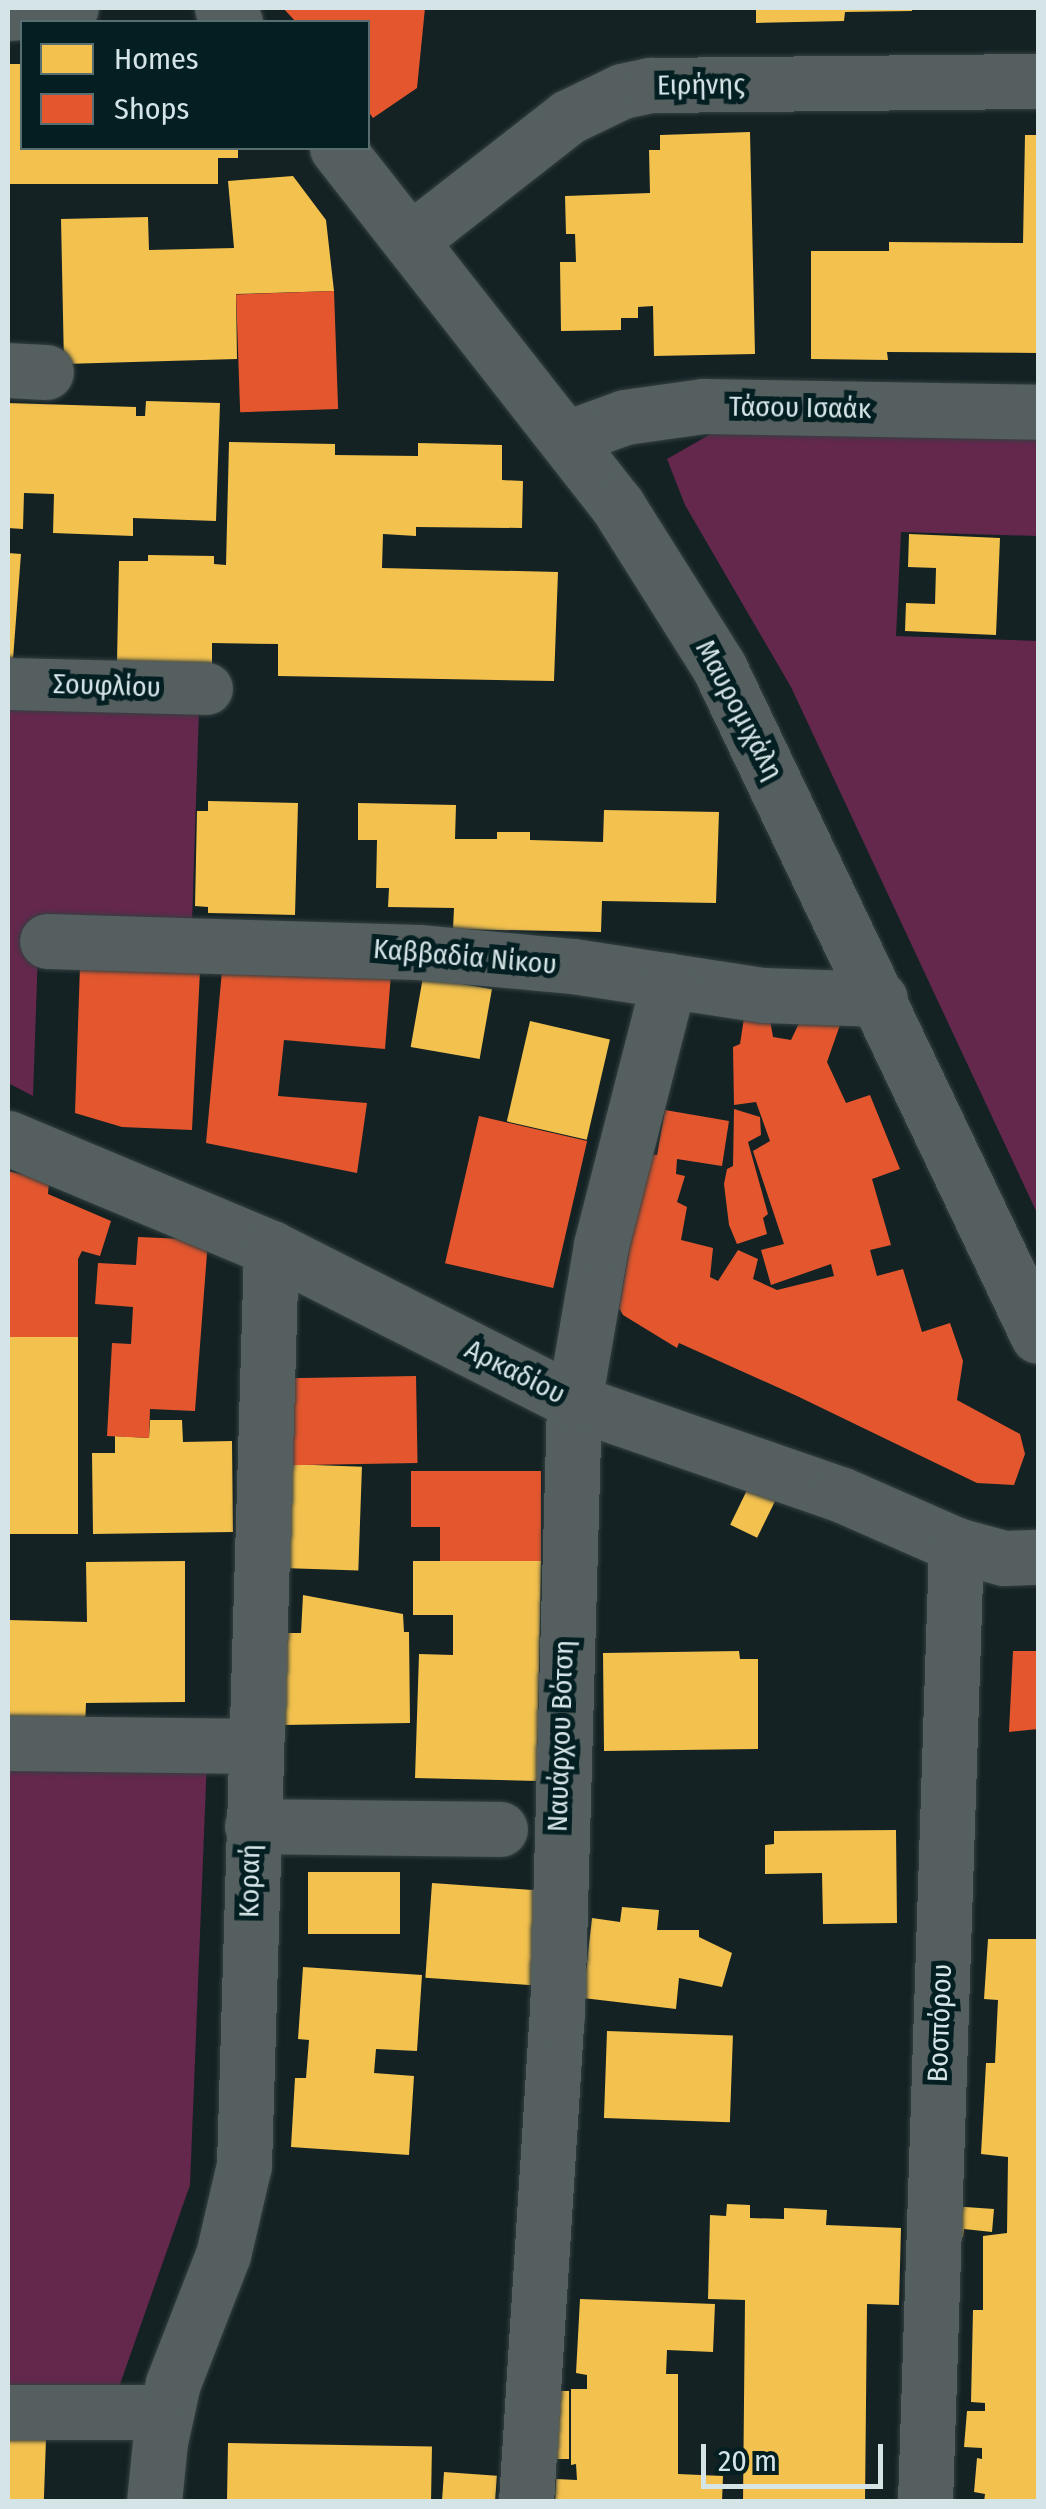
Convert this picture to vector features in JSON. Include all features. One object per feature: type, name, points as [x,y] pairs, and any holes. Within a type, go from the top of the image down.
[{"type":"street","points":[[8,13],[71,8]]},
{"type":"street","name":"Ειρήνης","points":[[412,239],[568,117],[622,91],[651,85],[1038,81]]},
{"type":"street","name":"Μαυρομιχάλη","points":[[340,150],[567,438],[658,565],[720,667],[1038,1336]]},
{"type":"street","name":"Τάσου Ισαάκ","points":[[567,438],[625,417],[703,406],[1038,412]]},
{"type":"street","name":"Σουφλίου","points":[[8,684],[207,689]]},
{"type":"street","name":"Καββαδία Νίκου","points":[[47,941],[418,952],[573,966],[806,1000],[880,1000]]},
{"type":"street","name":"Ναυάρχου Βότση","points":[[526,2502],[557,2016],[574,1402],[601,1245],[669,981]]},
{"type":"street","name":"Αρκαδίου","points":[[8,1138],[271,1248],[574,1402],[840,1494],[956,1545],[1004,1558],[1038,1557]]},
{"type":"street","name":"Κοραή","points":[[154,2502],[166,2412],[232,2227],[244,2164],[271,1248]]},
{"type":"street","name":"Βοσπόρου","points":[[925,2502],[956,1545]]},
{"type":"street","points":[[8,1743],[254,1746]]},
{"type":"street","points":[[252,1826],[500,1829]]},
{"type":"street","points":[[8,2412],[166,2412]]},
{"type":"shaded area","points":[[716,431],[1038,437],[1038,536],[901,532],[896,636],[1038,641],[1038,1215],[791,687],[685,505],[667,459]]},
{"type":"shaded area","points":[[8,704],[199,710],[192,922],[39,922],[33,1096],[8,1083]]},
{"type":"shaded area","points":[[8,1758],[207,1758],[190,2185],[119,2387],[8,2390]]},
{"type":"building: Homes","points":[[756,8],[912,11],[845,12],[844,21],[756,23]]},
{"type":"building: Homes","points":[[8,64],[20,64],[20,150],[238,150],[238,158],[218,158],[218,184],[8,184]]},
{"type":"building: Homes","points":[[750,132],[755,354],[654,356],[653,306],[638,307],[638,318],[621,318],[621,330],[561,331],[560,262],[576,262],[575,234],[566,234],[565,196],[650,193],[649,150],[660,150],[660,135]]},
{"type":"building: Homes","points":[[1025,135],[1038,135],[1038,353],[887,352],[888,360],[811,359],[811,251],[889,251],[889,242],[1023,243]]},
{"type":"building: Homes","points":[[293,176],[326,220],[334,291],[236,294],[237,359],[64,364],[61,219],[148,217],[149,250],[234,248],[228,181]]},
{"type":"building: Homes","points":[[146,401],[220,403],[216,521],[133,518],[133,536],[53,533],[54,494],[24,493],[23,529],[8,528],[8,403],[136,407],[136,416],[145,416]]},
{"type":"building: Homes","points":[[229,442],[335,444],[335,455],[418,456],[418,443],[502,445],[502,480],[523,481],[522,528],[416,527],[416,536],[383,534],[382,568],[558,572],[554,681],[278,676],[278,644],[212,643],[212,664],[117,662],[119,561],[148,561],[148,555],[214,556],[214,564],[226,565]]},
{"type":"building: Homes","points":[[909,534],[1000,538],[996,635],[905,631],[906,603],[935,604],[936,568],[908,567]]},
{"type":"building: Homes","points":[[8,553],[21,554],[13,659],[8,658]]},
{"type":"building: Homes","points":[[208,801],[298,803],[295,915],[208,913],[208,907],[195,906],[197,811],[208,811]]},
{"type":"building: Homes","points":[[358,803],[456,805],[455,839],[497,839],[497,832],[530,832],[530,840],[603,842],[604,810],[719,812],[716,903],[602,901],[601,932],[453,929],[454,908],[388,907],[389,888],[376,888],[377,840],[358,840]]},
{"type":"building: Homes","points":[[423,977],[492,989],[480,1059],[411,1047]]},
{"type":"building: Homes","points":[[530,1021],[610,1039],[587,1140],[507,1121]]},
{"type":"building: Homes","points":[[8,1337],[78,1337],[78,1534],[8,1534]]},
{"type":"building: Homes","points":[[150,1420],[182,1420],[183,1442],[232,1441],[233,1532],[93,1534],[92,1453],[115,1453],[115,1436],[149,1438]]},
{"type":"building: Homes","points":[[286,1464],[362,1467],[358,1571],[282,1568]]},
{"type":"building: Homes","points":[[749,1486],[776,1499],[757,1538],[730,1525]]},
{"type":"building: Homes","points":[[185,1561],[185,1702],[86,1703],[85,1727],[8,1726],[8,1620],[87,1622],[86,1562]]},
{"type":"building: Homes","points":[[413,1561],[541,1561],[537,1781],[415,1778],[419,1654],[453,1655],[453,1615],[413,1615]]},
{"type":"building: Homes","points":[[303,1595],[403,1614],[404,1632],[409,1632],[410,1723],[283,1725],[282,1633],[301,1633]]},
{"type":"building: Homes","points":[[739,1651],[740,1659],[758,1659],[758,1749],[604,1751],[603,1653]]},
{"type":"building: Homes","points":[[896,1830],[897,1923],[823,1924],[822,1873],[765,1874],[765,1845],[774,1844],[774,1831]]},
{"type":"building: Homes","points":[[308,1872],[400,1872],[400,1934],[308,1934]]},
{"type":"building: Homes","points":[[432,1883],[546,1891],[539,1986],[425,1978]]},
{"type":"building: Homes","points":[[622,1907],[659,1910],[657,1930],[699,1930],[699,1937],[732,1953],[722,1987],[679,1978],[676,2009],[583,1998],[592,1918],[620,1922]]},
{"type":"building: Homes","points":[[988,1939],[1038,1939],[1038,2502],[984,2502],[985,2494],[974,2492],[977,2458],[982,2459],[982,2448],[964,2447],[967,2411],[985,2411],[985,2403],[971,2402],[973,2310],[983,2310],[983,2236],[1007,2233],[1008,2157],[981,2154],[986,2063],[995,2063],[998,2000],[984,1999]]},
{"type":"building: Homes","points":[[303,1967],[422,1975],[417,2051],[376,2049],[374,2073],[414,2076],[409,2155],[291,2147],[295,2078],[306,2078],[309,2040],[298,2039]]},
{"type":"building: Homes","points":[[607,2031],[733,2035],[730,2122],[604,2118]]},
{"type":"building: Homes","points":[[727,2204],[750,2205],[750,2218],[784,2219],[784,2208],[827,2210],[826,2225],[901,2228],[899,2305],[867,2304],[865,2502],[743,2502],[745,2300],[708,2299],[710,2215],[726,2216]]},
{"type":"building: Homes","points":[[951,2206],[994,2209],[992,2232],[964,2229],[963,2237],[949,2237]]},
{"type":"building: Homes","points":[[580,2299],[715,2304],[713,2352],[667,2350],[666,2374],[678,2374],[678,2474],[723,2476],[722,2502],[555,2502],[556,2479],[577,2480],[576,2464],[571,2465],[571,2389],[587,2389],[587,2375],[576,2373]]},
{"type":"building: Homes","points":[[554,2391],[569,2391],[569,2459],[554,2459]]},
{"type":"building: Homes","points":[[8,2438],[46,2439],[44,2502],[8,2502]]},
{"type":"building: Homes","points":[[228,2443],[432,2447],[431,2502],[227,2502]]},
{"type":"building: Homes","points":[[444,2472],[497,2476],[495,2502],[442,2502]]},
{"type":"building: Shops","points":[[283,8],[425,8],[417,88],[373,118],[370,20],[294,20]]},
{"type":"building: Shops","points":[[334,291],[338,409],[240,412],[236,294]]},
{"type":"building: Shops","points":[[80,966],[200,971],[192,1130],[122,1127],[75,1113]]},
{"type":"building: Shops","points":[[222,971],[391,974],[385,1049],[284,1040],[278,1096],[367,1103],[357,1173],[206,1143]]},
{"type":"building: Shops","points":[[803,1015],[840,1025],[827,1062],[846,1103],[870,1095],[900,1169],[872,1179],[891,1245],[870,1250],[877,1276],[903,1269],[922,1332],[950,1323],[963,1361],[957,1400],[1020,1434],[1025,1454],[1014,1485],[977,1483],[797,1396],[679,1343],[677,1348],[623,1315],[619,1308],[646,1154],[657,1155],[665,1110],[729,1121],[722,1166],[677,1159],[676,1174],[685,1176],[677,1202],[687,1207],[681,1240],[713,1248],[710,1277],[718,1281],[738,1250],[758,1259],[753,1279],[777,1290],[834,1276],[831,1264],[771,1285],[761,1250],[784,1244],[753,1151],[770,1141],[756,1102],[734,1105],[733,1047],[740,1044],[744,1018],[770,1020],[773,1037],[791,1040]]},
{"type":"building: Shops","points":[[734,1109],[760,1117],[761,1135],[748,1142],[768,1214],[763,1218],[767,1234],[737,1244],[729,1225],[724,1184],[727,1169],[733,1166]]},
{"type":"building: Shops","points":[[479,1116],[587,1141],[553,1288],[445,1263]]},
{"type":"building: Shops","points":[[8,1171],[49,1181],[48,1194],[111,1221],[100,1256],[82,1251],[78,1259],[78,1337],[8,1337]]},
{"type":"building: Shops","points":[[138,1237],[208,1240],[195,1411],[150,1409],[149,1438],[107,1436],[112,1343],[131,1344],[133,1307],[95,1304],[98,1263],[136,1265]]},
{"type":"building: Shops","points":[[416,1376],[418,1463],[275,1465],[273,1378]]},
{"type":"building: Shops","points":[[411,1471],[541,1471],[541,1561],[440,1561],[440,1527],[411,1527]]},
{"type":"building: Shops","points":[[1013,1651],[1038,1651],[1038,1729],[1009,1732]]}]
